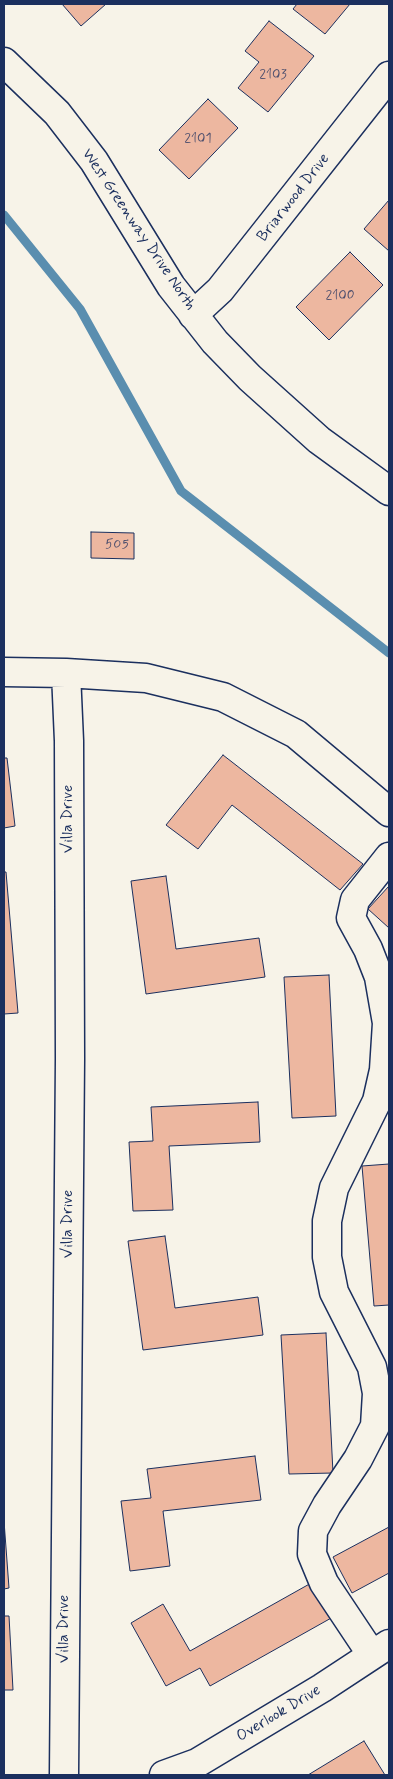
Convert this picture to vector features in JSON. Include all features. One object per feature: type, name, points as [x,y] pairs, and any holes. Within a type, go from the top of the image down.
[{"type":"street","name":"West Greenway Drive North","points":[[4,62],[56,114],[94,161],[171,286],[215,342],[250,378],[320,440],[389,491]]},
{"type":"street","name":"Briarwood Drive","points":[[193,315],[226,283],[389,76]]},
{"type":"street","points":[[4,672],[66,673],[146,678],[223,697],[296,734],[389,812]]},
{"type":"street","name":"Villa Drive","points":[[64,1775],[70,1069],[69,741],[66,673]]},
{"type":"street","points":[[381,1650],[324,1583],[312,1554],[313,1531],[327,1505],[358,1458],[375,1426],[377,1393],[372,1367],[334,1292],[327,1257],[327,1221],[334,1188],[377,1101],[384,1070],[387,1023],[379,977],[368,949],[351,918],[355,900],[389,857]]},
{"type":"street","name":"Overlook Drive","points":[[164,1775],[197,1763],[322,1688],[381,1650]]},
{"type":"building","points":[[62,4],[106,4],[81,26]]},
{"type":"building","points":[[297,4],[350,4],[325,34],[293,9]]},
{"type":"building","points":[[269,21],[314,56],[268,112],[238,88],[259,62],[245,51]]},
{"type":"building","points":[[208,99],[238,128],[189,179],[159,150]]},
{"type":"building","points":[[389,200],[389,251],[364,229]]},
{"type":"building","points":[[350,252],[383,285],[329,340],[296,307]]},
{"type":"building","points":[[91,532],[134,533],[134,559],[91,558]]},
{"type":"building","points":[[223,755],[363,864],[340,890],[232,805],[198,849],[166,825]]},
{"type":"building","points":[[4,758],[7,758],[15,826],[4,828]]},
{"type":"building","points":[[4,872],[6,872],[18,1013],[4,1014]]},
{"type":"building","points":[[166,876],[176,949],[259,938],[265,977],[146,994],[131,881]]},
{"type":"building","points":[[389,886],[389,928],[368,909]]},
{"type":"building","points":[[329,975],[336,1116],[292,1118],[284,977]]},
{"type":"building","points":[[258,1102],[260,1142],[169,1146],[173,1210],[133,1211],[129,1142],[153,1141],[151,1107]]},
{"type":"building","points":[[389,1164],[389,1305],[374,1306],[362,1166]]},
{"type":"building","points":[[165,1236],[175,1308],[258,1297],[263,1335],[143,1350],[128,1241]]},
{"type":"building","points":[[326,1333],[333,1473],[289,1474],[281,1335]]},
{"type":"building","points":[[255,1456],[261,1500],[163,1511],[170,1566],[130,1571],[121,1501],[151,1498],[147,1469]]},
{"type":"building","points":[[4,1521],[9,1588],[4,1589]]},
{"type":"building","points":[[389,1527],[389,1573],[352,1593],[333,1557]]},
{"type":"building","points":[[313,1582],[333,1617],[210,1686],[200,1668],[166,1686],[131,1623],[163,1604],[190,1651]]},
{"type":"building","points":[[4,1616],[9,1616],[13,1690],[4,1690]]},
{"type":"building","points":[[364,1741],[385,1775],[308,1775]]},
{"type":"waterway","points":[[4,215],[80,309],[181,491],[389,653]]}]
